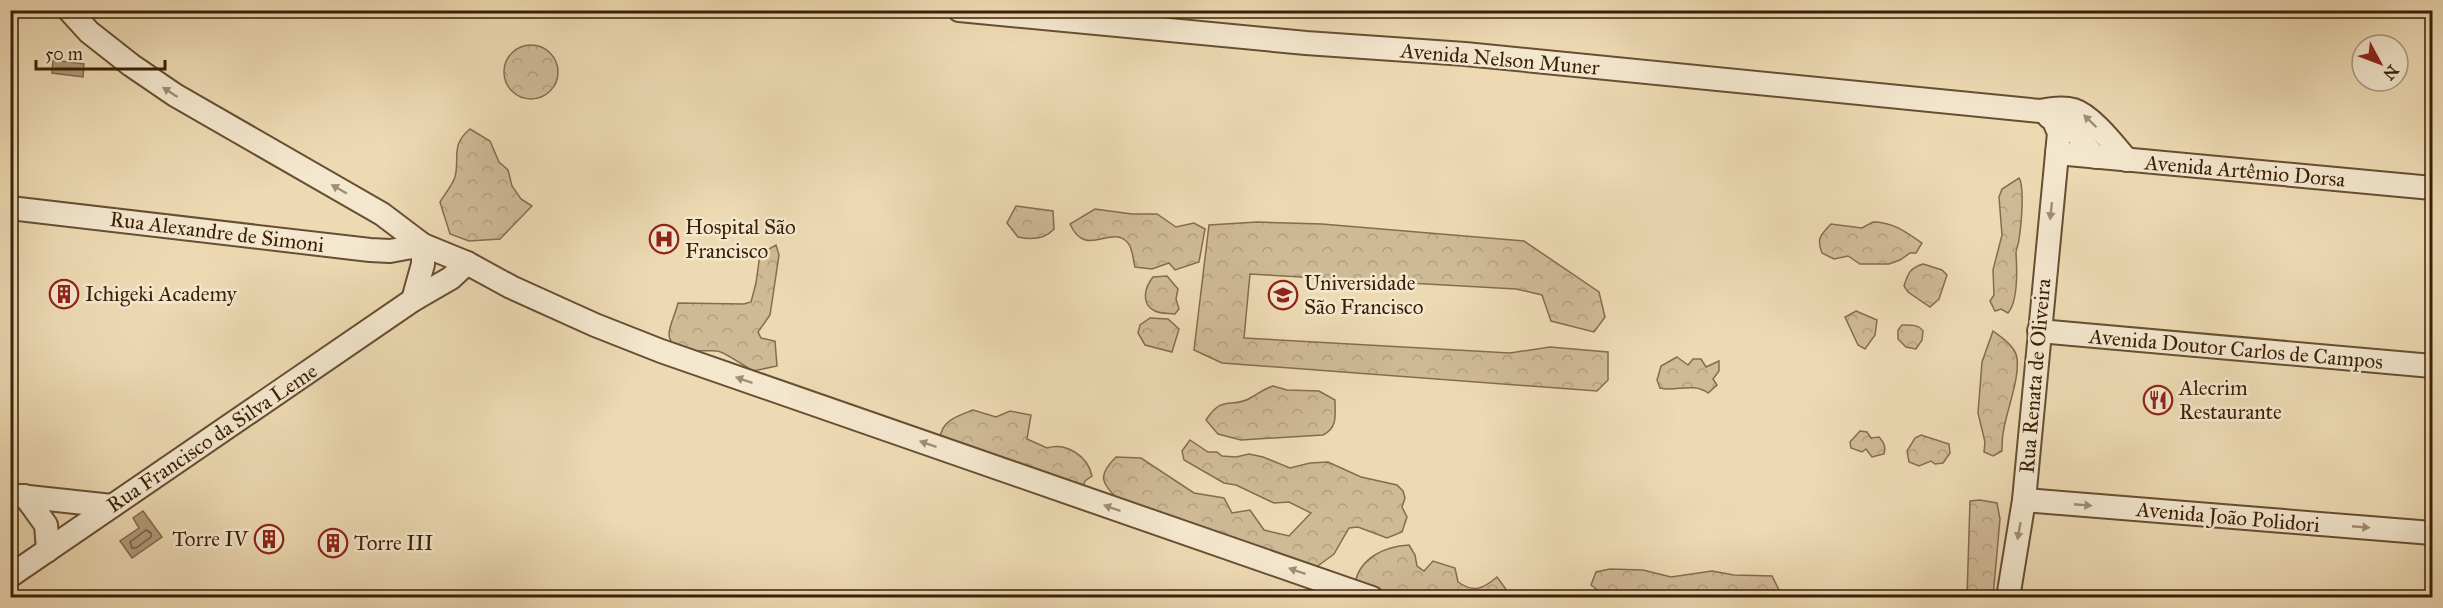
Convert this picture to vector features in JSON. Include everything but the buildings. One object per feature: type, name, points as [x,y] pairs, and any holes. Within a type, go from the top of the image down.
[{"type":"street","points":[[69,10],[89,32],[131,65],[175,95],[382,214],[423,245],[466,263],[595,325],[661,351],[1372,597]]},
{"type":"street","name":"Avenida Nelson Muner","points":[[959,10],[1305,43],[1465,54],[2047,115],[2068,125],[2096,157]]},
{"type":"street","name":"Avenida Nelson Muner","points":[[2047,115],[2056,108],[2081,113],[2127,160]]},
{"type":"street","points":[[2047,115],[2059,133],[2057,153]]},
{"type":"street","name":"Avenida Artêmio Dorsa","points":[[2057,153],[2433,188]]},
{"type":"street","name":"Rua Renata de Oliveira","points":[[2008,597],[2024,500],[2057,153]]},
{"type":"street","name":"Rua Alexandre de Simoni","points":[[10,208],[370,250],[390,251],[423,245]]},
{"type":"street","points":[[413,300],[423,264],[423,245]]},
{"type":"street","name":"Rua Francisco da Silva Leme","points":[[10,576],[413,300],[451,278],[466,263]]},
{"type":"street","name":"Avenida Doutor Carlos de Campos","points":[[2039,331],[2433,366]]},
{"type":"street","points":[[18,496],[111,506]]},
{"type":"street","points":[[18,496],[46,525],[48,550]]},
{"type":"street","name":"Avenida João Polidori","points":[[2024,500],[2433,533]]},
{"type":"green space","points":[[531,45],[541,47],[550,53],[556,62],[558,72],[556,82],[550,91],[541,97],[531,99],[521,97],[512,91],[506,82],[504,72],[506,62],[512,53],[521,47]]},
{"type":"green space","points":[[470,129],[490,141],[499,162],[508,170],[512,186],[521,199],[532,206],[500,239],[469,241],[450,234],[440,202],[455,177],[460,141]]},
{"type":"green space","points":[[2019,178],[2022,207],[2016,253],[2016,284],[2014,301],[2008,313],[2001,309],[1995,311],[1990,301],[1994,295],[1993,270],[2002,235],[1999,197],[2002,189]]},
{"type":"green space","points":[[1016,206],[1053,211],[1054,229],[1038,238],[1018,237],[1007,223]]},
{"type":"green space","points":[[1095,209],[1132,214],[1157,214],[1176,227],[1194,223],[1205,229],[1199,262],[1175,270],[1169,263],[1152,269],[1135,267],[1130,245],[1122,238],[1091,241],[1076,234],[1070,224]]},
{"type":"green space","points":[[1257,222],[1322,224],[1524,241],[1599,292],[1605,317],[1594,332],[1551,321],[1542,295],[1516,289],[1250,274],[1244,338],[1510,353],[1550,347],[1608,352],[1608,380],[1597,391],[1222,363],[1194,350],[1209,225]]},
{"type":"green space","points":[[1873,222],[1893,226],[1922,243],[1916,253],[1910,253],[1889,264],[1860,264],[1848,256],[1834,259],[1822,253],[1819,244],[1820,237],[1831,224],[1862,228]]},
{"type":"green space","points":[[776,245],[779,255],[770,315],[758,332],[761,338],[775,341],[777,366],[753,371],[720,352],[689,350],[671,341],[670,327],[678,303],[744,304],[751,302],[760,254]]},
{"type":"green space","points":[[1923,264],[1942,270],[1947,275],[1939,299],[1930,307],[1908,292],[1904,286],[1910,272]]},
{"type":"green space","points":[[1167,276],[1178,289],[1176,299],[1179,309],[1175,314],[1155,311],[1150,308],[1146,300],[1146,290],[1153,277]]},
{"type":"green space","points":[[1856,311],[1877,320],[1875,335],[1865,349],[1858,345],[1845,317]]},
{"type":"green space","points":[[1150,318],[1168,319],[1179,329],[1172,352],[1145,345],[1138,333],[1140,325]]},
{"type":"green space","points":[[1902,325],[1916,326],[1923,331],[1922,340],[1916,349],[1906,347],[1898,339],[1898,330]]},
{"type":"green space","points":[[1993,331],[2012,347],[2016,354],[2017,371],[2003,434],[2002,451],[1993,456],[1984,452],[1985,442],[1978,413],[1982,362]]},
{"type":"green space","points":[[1677,357],[1688,365],[1693,359],[1701,359],[1706,367],[1719,361],[1719,371],[1713,379],[1717,385],[1708,393],[1696,388],[1660,388],[1657,380],[1661,366]]},
{"type":"green space","points":[[1273,386],[1287,390],[1319,391],[1335,400],[1335,421],[1331,429],[1323,435],[1241,440],[1218,434],[1206,420],[1223,404],[1245,401]]},
{"type":"green space","points":[[973,410],[996,417],[1010,411],[1031,415],[1027,439],[1047,448],[1061,447],[1075,452],[1086,462],[1092,476],[1085,481],[1082,489],[940,438],[947,423]]},
{"type":"green space","points":[[1860,431],[1867,432],[1871,438],[1879,437],[1884,445],[1884,454],[1872,457],[1866,449],[1862,452],[1851,448],[1850,442]]},
{"type":"green space","points":[[1921,435],[1949,444],[1950,453],[1943,463],[1935,464],[1931,461],[1919,466],[1909,462],[1907,451],[1915,438]]},
{"type":"green space","points":[[1190,440],[1208,452],[1217,452],[1222,456],[1236,457],[1249,454],[1290,468],[1310,463],[1328,462],[1361,477],[1397,485],[1403,491],[1405,498],[1402,507],[1407,517],[1402,532],[1387,538],[1358,527],[1349,528],[1334,554],[1315,568],[1121,503],[1106,485],[1105,470],[1116,457],[1141,458],[1194,493],[1224,498],[1232,513],[1250,510],[1264,530],[1289,536],[1311,513],[1289,502],[1274,503],[1236,485],[1224,483],[1184,460],[1182,451]]},
{"type":"green space","points":[[1970,501],[1997,503],[2000,519],[1993,597],[1967,597]]},
{"type":"green space","points":[[1409,545],[1415,555],[1417,566],[1424,571],[1433,561],[1455,568],[1458,582],[1469,588],[1483,587],[1497,577],[1511,596],[1528,597],[1401,598],[1383,593],[1371,595],[1355,583],[1362,567],[1375,555],[1391,548]]},
{"type":"green space","points":[[1610,569],[1643,570],[1671,577],[1712,571],[1734,575],[1772,576],[1779,590],[1779,597],[1607,597],[1591,585],[1596,572]]},
{"type":"water","points":[[53,60],[84,64],[83,77],[52,73]]},
{"type":"water","points":[[143,511],[162,537],[132,558],[120,541],[139,528],[133,518]]},
{"type":"place","name":"Hospital São Francisco","points":[[664,239]]},
{"type":"place","name":"Ichigeki Academy","points":[[64,294]]},
{"type":"place","name":"Universidade São Francisco","points":[[1283,295]]},
{"type":"place","name":"Alecrim Restaurante","points":[[2158,400]]},
{"type":"place","name":"Torre IV","points":[[269,539]]},
{"type":"place","name":"Torre III","points":[[333,543]]}]
